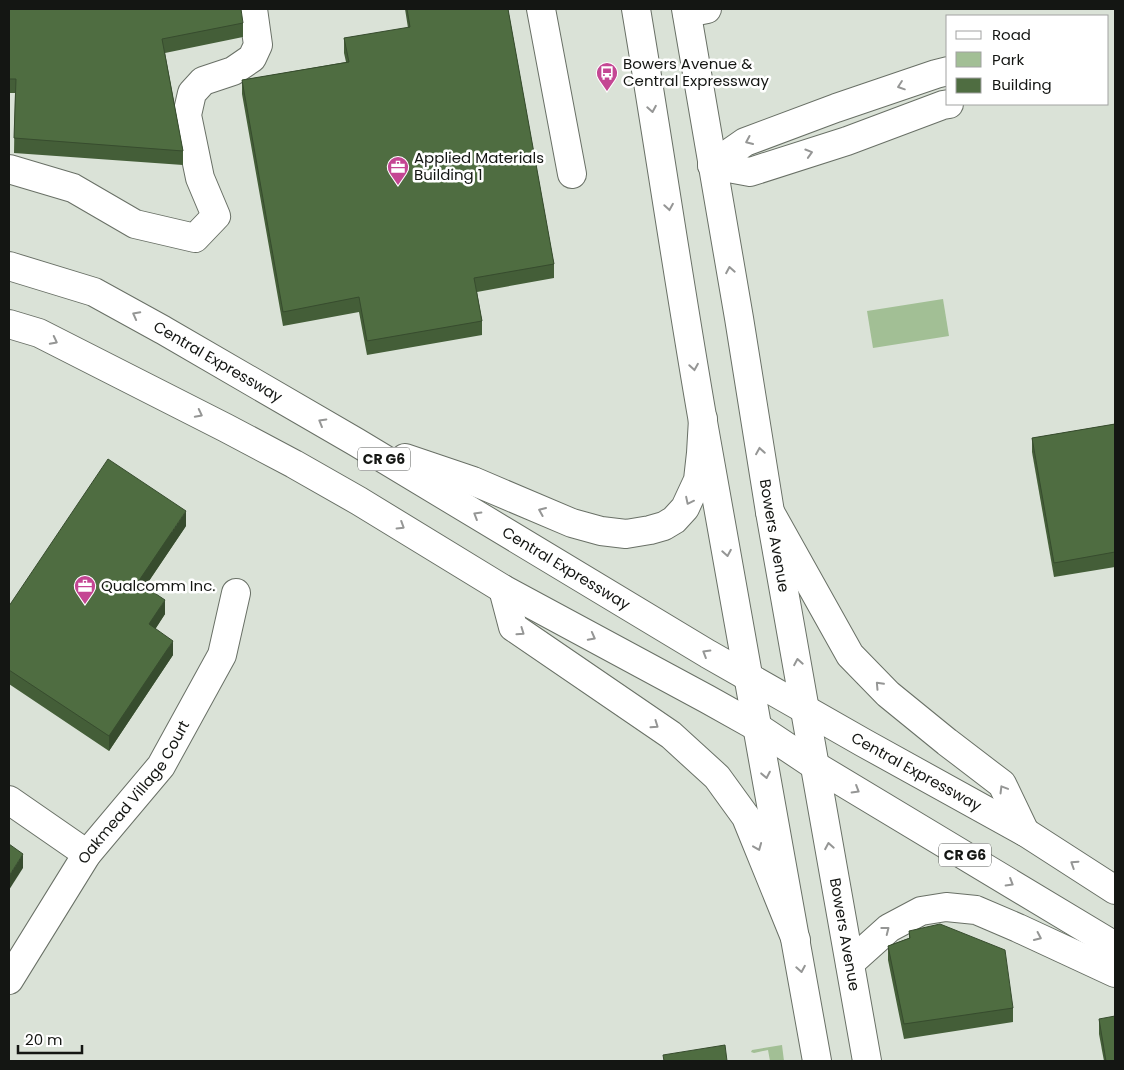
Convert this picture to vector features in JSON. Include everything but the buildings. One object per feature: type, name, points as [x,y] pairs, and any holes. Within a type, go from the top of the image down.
[{"type":"main road","points":[[9,169],[73,188],[135,224],[195,238],[216,216],[200,178],[187,115],[192,93],[203,81],[233,70],[252,58],[258,46],[253,9]]},
{"type":"main road","points":[[541,9],[572,174]]},
{"type":"main road","points":[[636,9],[703,419],[817,1061]]},
{"type":"main road","name":"Bowers Avenue","points":[[693,10],[712,165],[770,512],[867,1061]]},
{"type":"main road","points":[[712,165],[745,142],[836,108],[946,72]]},
{"type":"main road","points":[[712,165],[750,172],[847,142],[946,105]]},
{"type":"main road","name":"Central Expressway","points":[[9,266],[94,292],[163,330],[356,442],[748,677],[1025,832],[1115,890]]},
{"type":"main road","name":"CR G6","points":[[9,324],[39,333],[294,464],[359,501],[503,589],[757,727],[814,765],[1115,946]]},
{"type":"main road","points":[[356,442],[473,481],[572,523],[602,531],[626,534],[664,526],[674,520],[686,508],[698,480],[703,419]]},
{"type":"main road","points":[[770,512],[850,654],[888,694],[946,742],[1002,784],[1025,832]]},
{"type":"main road","points":[[503,589],[513,627],[671,735],[717,776],[746,817],[796,940]]},
{"type":"main road","name":"Oakmead Village Court","points":[[9,980],[87,854],[161,766],[222,655],[236,593]]},
{"type":"main road","points":[[9,800],[87,854]]},
{"type":"main road","points":[[850,963],[889,928],[921,911],[946,907],[976,910],[1115,973]]},
{"type":"green space","points":[[943,299],[949,336],[873,348],[867,311]]},
{"type":"green space","points":[[782,1045],[784,1061],[770,1061],[768,1050],[751,1052],[752,1050]]},
{"type":"place","name":"Bowers Avenue & Central Expressway","points":[[607,92]]},
{"type":"place","name":"Applied Materials Building 1","points":[[398,186]]},
{"type":"place","name":"Qualcomm Inc.","points":[[85,605]]}]
